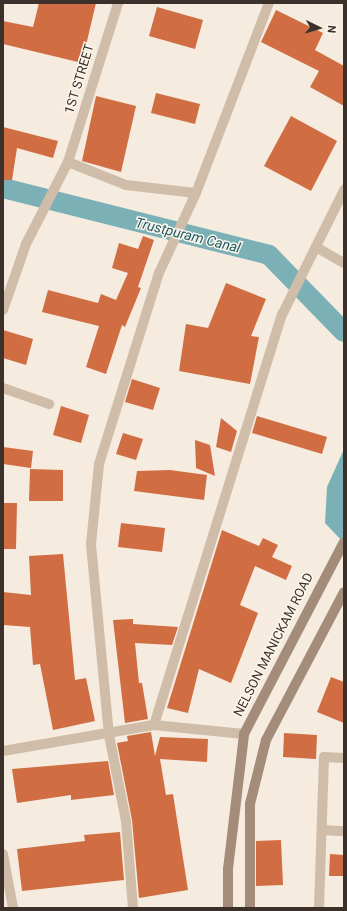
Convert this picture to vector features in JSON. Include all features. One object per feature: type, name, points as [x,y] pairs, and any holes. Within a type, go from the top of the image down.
[{"type":"main road","name":"NELSON MANICKAM ROAD","points":[[228,908],[228,869],[244,734],[322,581],[344,542]]},
{"type":"main road","points":[[250,908],[250,804],[266,740],[344,592]]},
{"type":"street","name":"1ST STREET","points":[[3,310],[26,244],[68,162],[118,3]]},
{"type":"street","points":[[134,908],[126,821],[109,735],[91,544],[100,464],[159,272],[196,193],[269,3]]},
{"type":"street","points":[[68,162],[126,185],[196,193]]},
{"type":"street","points":[[154,725],[282,315],[344,190]]},
{"type":"street","points":[[316,247],[344,263]]},
{"type":"street","points":[[3,388],[49,404]]},
{"type":"street","points":[[3,751],[109,735],[154,725],[244,734]]},
{"type":"street","points":[[320,908],[324,757],[344,758]]},
{"type":"street","points":[[322,830],[344,831]]},
{"type":"street","points":[[3,854],[13,908]]},
{"type":"water","points":[[344,449],[344,543],[325,523],[327,487]]},
{"type":"building","points":[[39,3],[96,3],[83,58],[79,57],[78,62],[3,44],[3,21],[33,27]]},
{"type":"building","points":[[157,7],[203,20],[195,49],[149,36]]},
{"type":"building","points":[[276,10],[323,33],[315,50],[344,66],[344,106],[310,87],[319,71],[261,42]]},
{"type":"building","points":[[156,93],[200,104],[195,124],[151,113]]},
{"type":"building","points":[[96,96],[136,106],[121,172],[82,161]]},
{"type":"building","points":[[291,116],[337,141],[311,191],[264,166]]},
{"type":"building","points":[[3,127],[58,141],[53,158],[17,148],[12,180],[3,180]]},
{"type":"building","points":[[143,236],[154,240],[138,287],[141,288],[125,327],[122,325],[106,374],[86,367],[99,326],[42,312],[48,290],[98,303],[101,294],[116,300],[128,273],[112,268],[119,243],[138,249]]},
{"type":"building","points":[[226,283],[266,299],[251,336],[259,337],[250,384],[179,371],[186,324],[208,328]]},
{"type":"building","points":[[3,330],[33,339],[26,365],[3,358]]},
{"type":"building","points":[[132,379],[160,388],[153,410],[125,402]]},
{"type":"building","points":[[61,406],[89,415],[81,443],[53,435]]},
{"type":"building","points":[[257,416],[327,437],[322,454],[252,433]]},
{"type":"building","points":[[221,418],[237,431],[231,452],[216,447]]},
{"type":"building","points":[[123,433],[143,439],[136,460],[116,454]]},
{"type":"building","points":[[195,440],[210,445],[215,476],[196,468]]},
{"type":"building","points":[[3,447],[33,451],[31,468],[3,464]]},
{"type":"building","points":[[30,469],[63,470],[63,501],[29,501]]},
{"type":"building","points":[[170,470],[207,475],[204,500],[134,491],[137,471]]},
{"type":"building","points":[[3,503],[17,503],[16,549],[3,549]]},
{"type":"building","points":[[121,523],[165,528],[162,552],[118,547]]},
{"type":"building","points":[[222,530],[259,546],[263,538],[278,545],[272,557],[292,566],[286,580],[255,566],[240,605],[258,613],[231,683],[199,669],[188,713],[167,708]]},
{"type":"building","points":[[63,554],[75,680],[86,678],[95,721],[53,730],[40,664],[33,665],[30,627],[3,625],[3,592],[31,595],[29,556]]},
{"type":"building","points":[[133,619],[133,624],[178,627],[172,645],[135,643],[139,683],[142,683],[148,719],[125,723],[113,620]]},
{"type":"building","points":[[331,677],[344,682],[344,723],[317,712]]},
{"type":"building","points":[[151,732],[155,756],[160,737],[208,739],[207,762],[160,759],[166,795],[173,794],[188,890],[139,898],[132,820],[117,743],[128,741],[127,736]]},
{"type":"building","points":[[284,733],[317,735],[316,759],[283,757]]},
{"type":"building","points":[[108,761],[114,795],[71,800],[71,795],[17,803],[12,769]]},
{"type":"building","points":[[120,832],[124,880],[22,891],[17,849],[85,841],[84,835]]},
{"type":"building","points":[[281,840],[283,885],[256,886],[256,841]]},
{"type":"building","points":[[330,854],[344,855],[344,876],[329,876]]},
{"type":"waterway","name":"Trustpuram Canal","points":[[3,188],[269,255],[344,332]]}]
